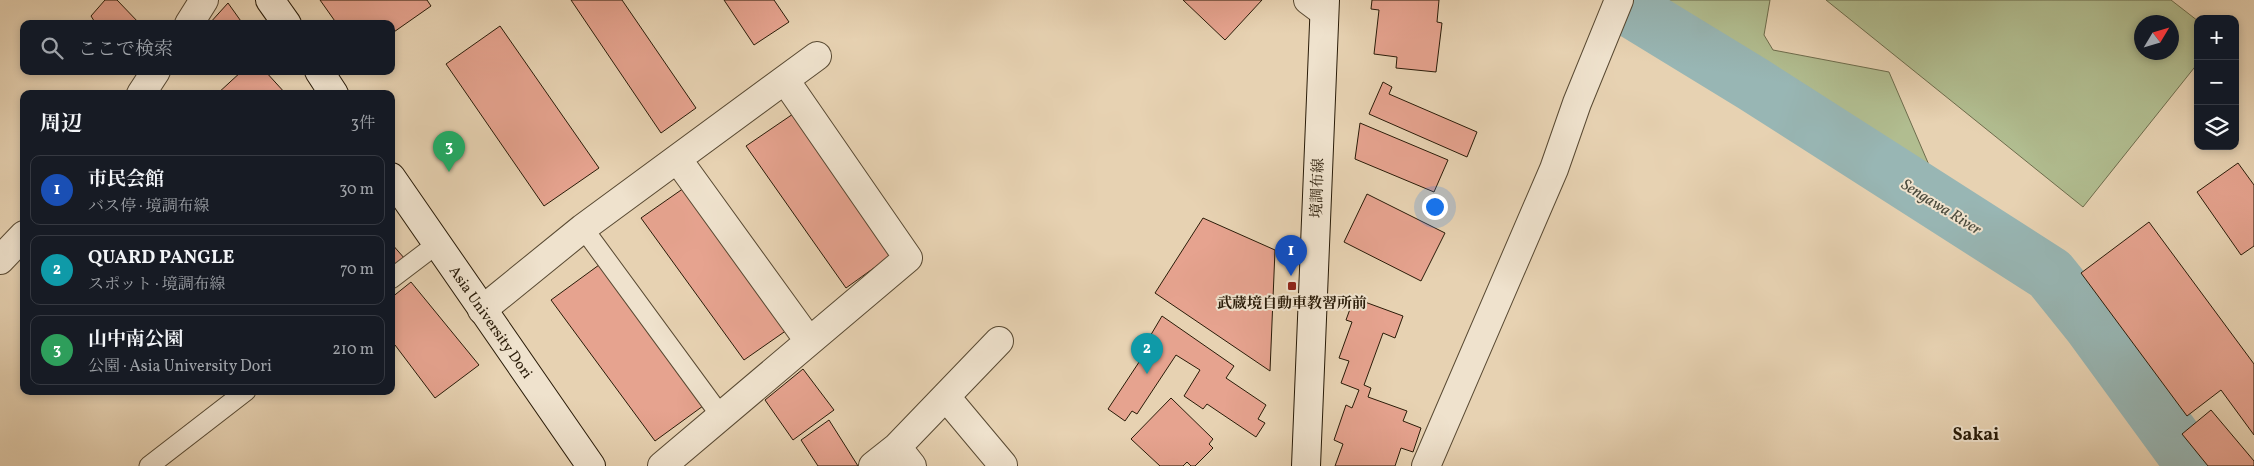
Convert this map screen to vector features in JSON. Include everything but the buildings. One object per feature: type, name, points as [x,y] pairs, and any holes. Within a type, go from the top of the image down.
[{"type":"street","points":[[191,20],[204,0]]},
{"type":"street","points":[[270,0],[284,20]]},
{"type":"street","points":[[1426,466],[1554,169],[1577,103],[1619,0]]},
{"type":"street","name":"境調布線","points":[[1306,466],[1319,4]]},
{"type":"street","points":[[482,310],[582,228],[678,160],[818,56]]},
{"type":"street","points":[[144,90],[153,75]]},
{"type":"street","points":[[322,75],[331,90]]},
{"type":"street","points":[[662,466],[908,258],[785,80]]},
{"type":"street","points":[[678,160],[808,341]]},
{"type":"street","name":"Asia University Dori","points":[[395,183],[591,466]]},
{"type":"street","points":[[0,260],[20,239]]},
{"type":"street","points":[[873,466],[905,456],[946,397],[999,341]]},
{"type":"street","points":[[946,397],[1003,465]]},
{"type":"lane","points":[[582,228],[721,416]]},
{"type":"lane","points":[[395,276],[437,244]]},
{"type":"lane","points":[[149,466],[241,395]]},
{"type":"green space","points":[[1640,0],[1770,0],[1764,35],[1773,50],[1889,72],[1929,165],[1637,6]]},
{"type":"green space","points":[[1826,0],[2171,0],[2194,18],[2194,68],[2083,207]]},
{"type":"waterway","name":"Sengawa River","points":[[1632,10],[1753,84],[2050,274],[2091,325],[2194,466]]},
{"type":"place","name":"山中南公園","points":[[449,172]]},
{"type":"place","name":"市民会館","points":[[1291,276]]},
{"type":"place","name":"武蔵境自動車教習所前","points":[[1292,286]]},
{"type":"place","name":"QUARD PANGLE","points":[[1147,374]]},
{"type":"district","name":"Sakai","points":[[1976,434]]}]
